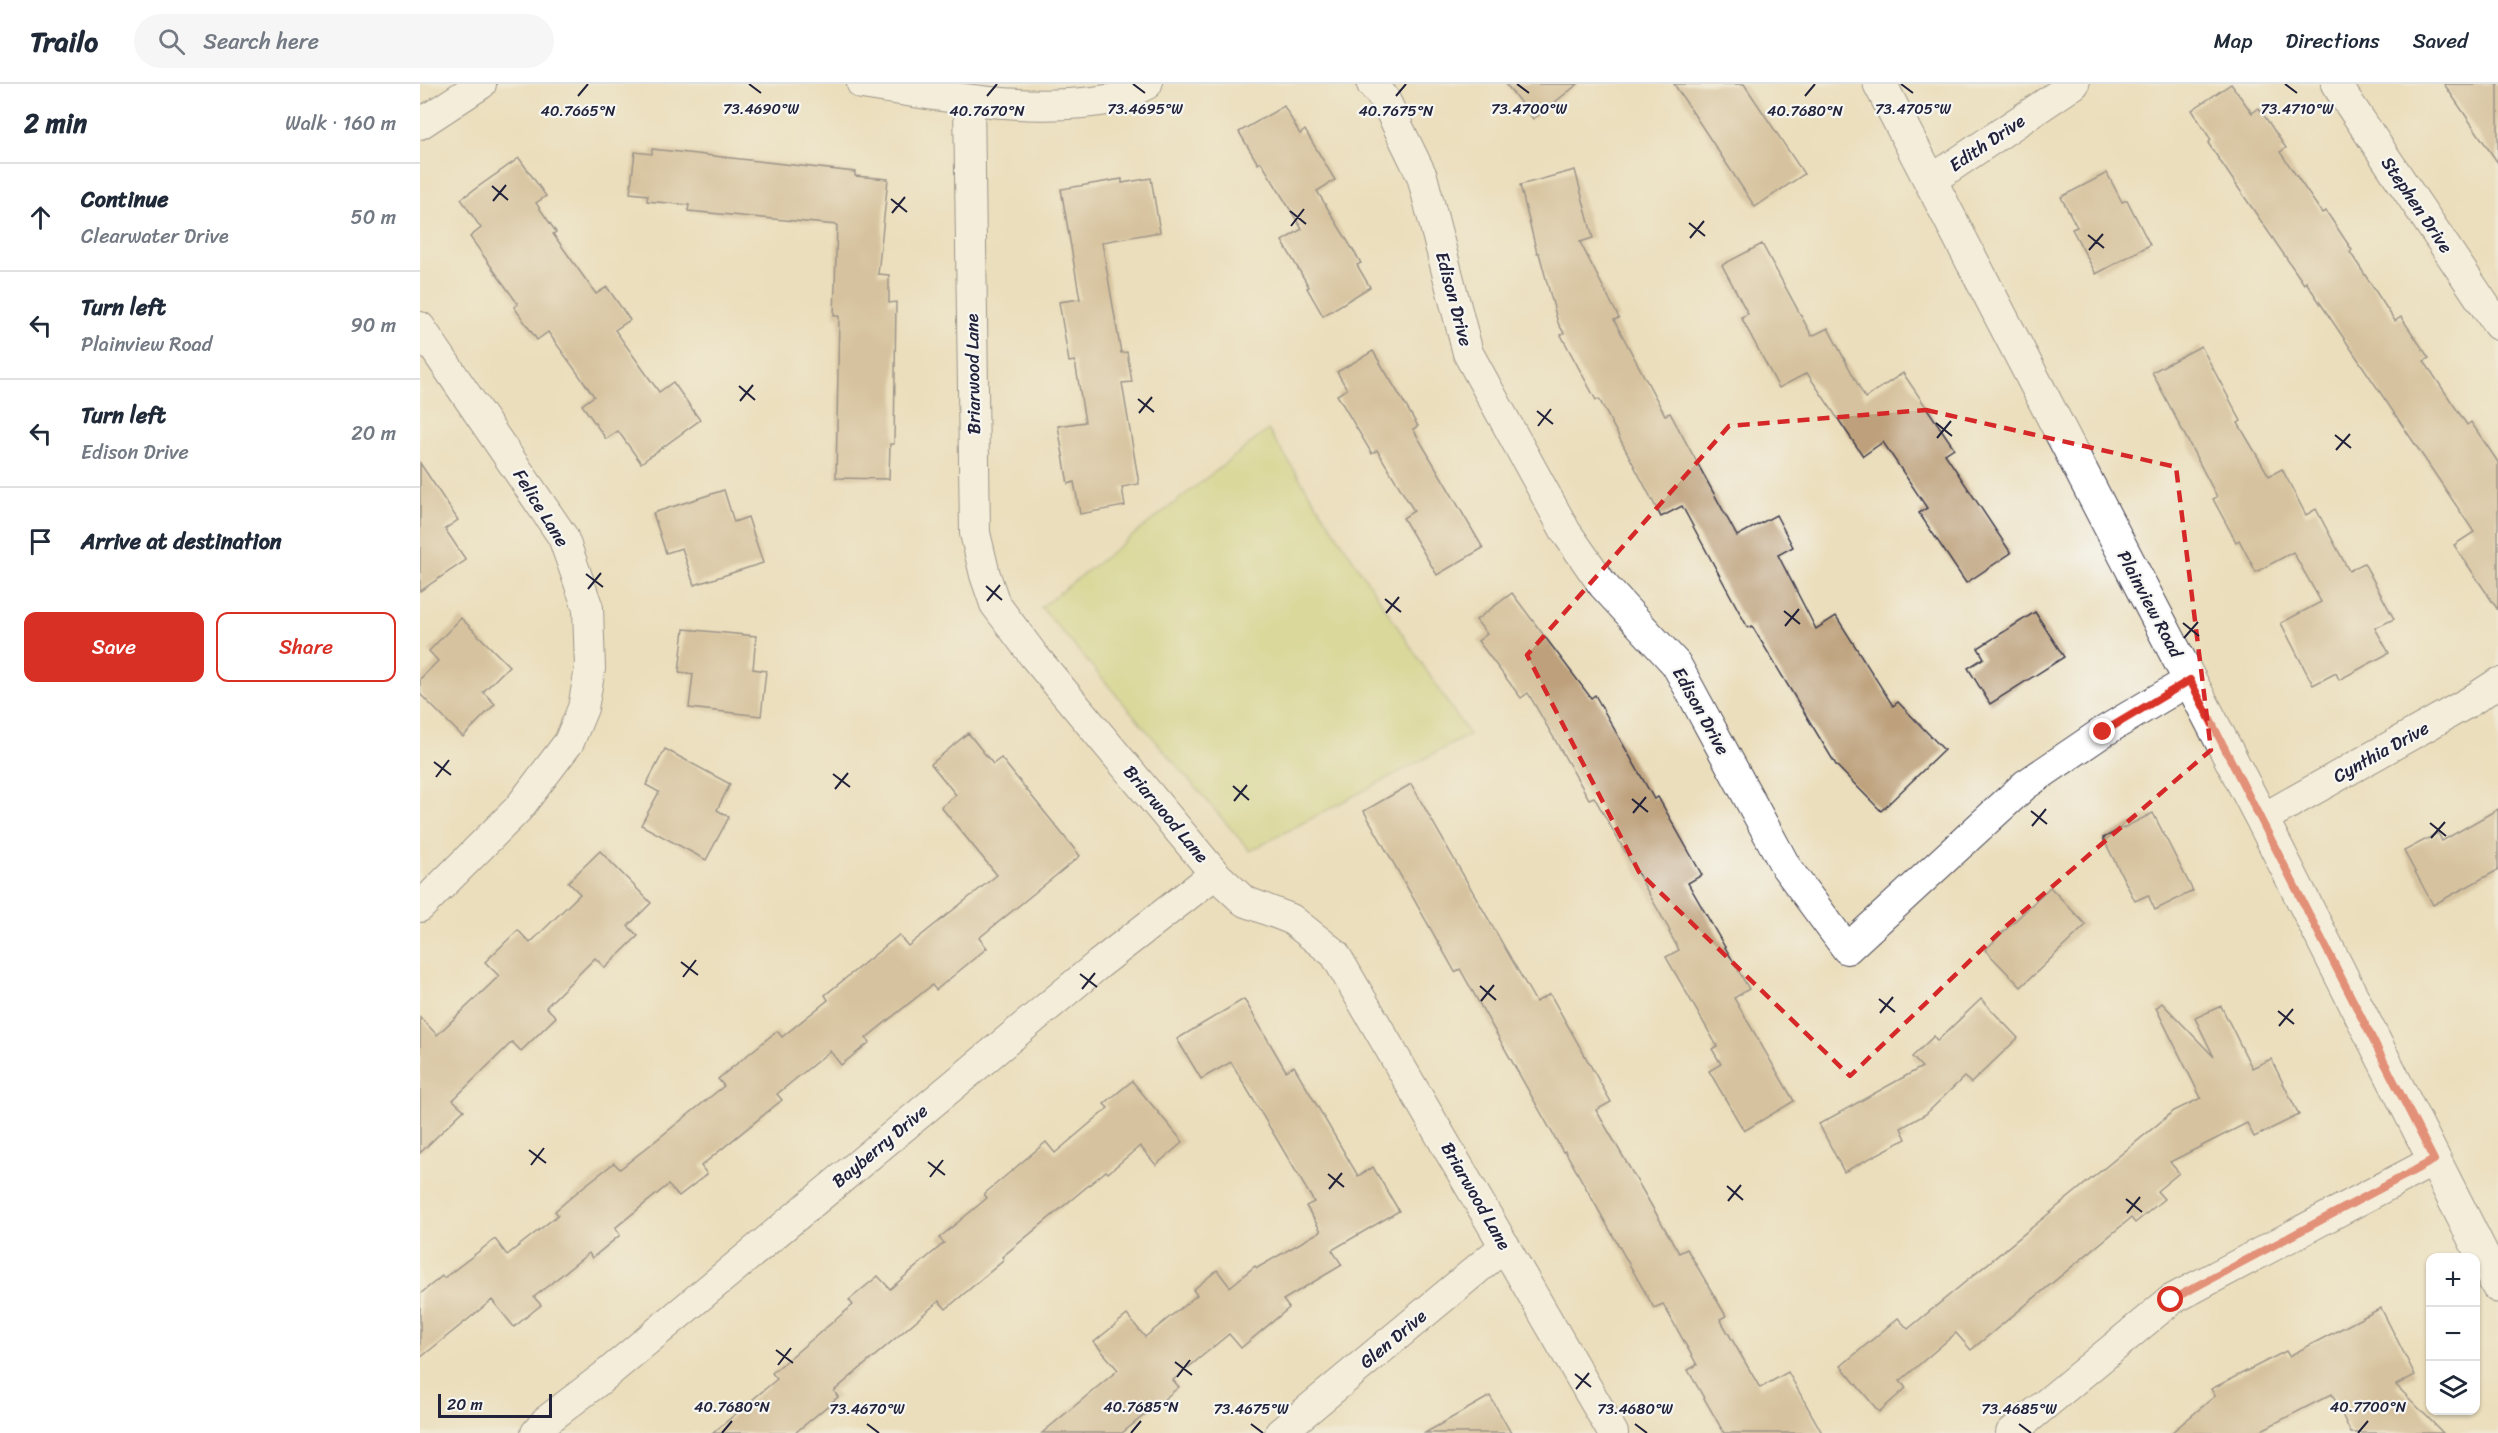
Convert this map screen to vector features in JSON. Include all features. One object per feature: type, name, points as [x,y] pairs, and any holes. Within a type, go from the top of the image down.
[{"type":"main road","name":"Plainview Road","points":[[1880,84],[2262,819],[2498,1286]]},
{"type":"street","points":[[420,124],[482,84]]},
{"type":"street","points":[[862,84],[969,100],[1050,105],[1115,99],[1146,84]]},
{"type":"street","name":"Edison Drive","points":[[1372,84],[1384,98],[1422,176],[1468,353],[1560,522],[1603,585],[1676,664],[1786,867],[1846,949],[2025,786],[2103,732],[2190,680]]},
{"type":"street","name":"Edith Drive","points":[[1930,181],[2074,84]]},
{"type":"street","name":"Stephen Drive","points":[[2336,84],[2498,325]]},
{"type":"street","name":"Briarwood Lane","points":[[969,100],[975,533],[995,604],[1034,656],[1215,874],[1244,900],[1292,919],[1335,954],[1613,1433]]},
{"type":"street","name":"Felice Lane","points":[[420,327],[563,537],[588,608],[590,669],[583,708],[569,742],[518,809],[420,907]]},
{"type":"street","name":"Cynthia Drive","points":[[2262,819],[2469,702],[2498,683]]},
{"type":"street","name":"Bayberry Drive","points":[[541,1427],[1099,964],[1215,874]]},
{"type":"street","points":[[2011,1433],[2171,1300],[2434,1160]]},
{"type":"street","name":"Glen Drive","points":[[1280,1433],[1505,1246]]},
{"type":"highlighted area","points":[[1926,410],[2176,467],[2211,750],[2004,928],[1850,1076],[1639,872],[1527,655],[1729,426]]},
{"type":"green space","points":[[1268,430],[1469,735],[1250,851],[1041,607]]},
{"type":"building","points":[[1506,84],[1578,84],[1533,119]]},
{"type":"building","points":[[1674,84],[1744,84],[1804,174],[1755,207]]},
{"type":"building","points":[[2231,84],[2252,113],[2259,108],[2286,148],[2280,152],[2322,213],[2326,211],[2395,321],[2401,317],[2429,358],[2424,361],[2467,425],[2471,422],[2498,462],[2498,610],[2454,545],[2474,532],[2306,282],[2304,284],[2208,143],[2211,140],[2192,110]]},
{"type":"building","points":[[2444,84],[2498,84],[2498,163]]},
{"type":"building","points":[[1284,106],[1300,134],[1305,130],[1335,180],[1317,191],[1361,263],[1357,265],[1370,287],[1323,316],[1282,241],[1302,229],[1261,162],[1258,164],[1239,132]]},
{"type":"building","points":[[652,149],[855,172],[855,176],[888,179],[878,274],[889,275],[889,303],[896,302],[894,444],[890,444],[889,479],[836,478],[839,316],[834,316],[837,225],[688,211],[689,205],[647,201],[648,195],[630,193],[635,152],[652,154]]},
{"type":"building","points":[[519,158],[546,196],[536,203],[556,232],[553,234],[596,294],[607,287],[630,320],[615,330],[659,392],[673,382],[700,420],[641,463],[618,431],[606,439],[582,405],[594,396],[548,332],[537,340],[514,307],[518,304],[470,237],[481,228],[461,199]]},
{"type":"building","points":[[1575,170],[1593,238],[1580,242],[1619,318],[1614,320],[1665,415],[1670,413],[1737,536],[1776,515],[1793,547],[1778,555],[1816,629],[1836,616],[1893,706],[1898,702],[1944,750],[1881,811],[1836,765],[1752,626],[1748,628],[1682,506],[1661,517],[1599,399],[1596,400],[1561,335],[1564,333],[1558,323],[1539,253],[1537,253],[1520,185]]},
{"type":"building","points":[[2107,173],[2122,202],[2127,200],[2150,245],[2096,274],[2072,229],[2077,227],[2061,197]]},
{"type":"building","points":[[1151,178],[1160,232],[1102,242],[1121,353],[1127,352],[1132,382],[1122,383],[1139,484],[1122,487],[1125,506],[1080,514],[1074,482],[1068,484],[1058,426],[1085,422],[1075,361],[1069,362],[1059,302],[1080,299],[1061,189],[1122,179],[1122,183]]},
{"type":"building","points":[[1762,244],[1812,336],[1828,328],[1865,398],[1903,373],[1954,448],[1945,454],[2011,553],[1966,583],[1919,513],[1927,508],[1883,442],[1863,456],[1807,373],[1779,388],[1741,317],[1748,314],[1722,265]]},
{"type":"building","points":[[2201,346],[2241,421],[2238,423],[2269,476],[2282,469],[2306,515],[2316,509],[2349,571],[2364,563],[2394,619],[2375,628],[2389,653],[2339,680],[2336,673],[2313,685],[2281,623],[2321,602],[2293,552],[2256,572],[2239,540],[2236,542],[2213,499],[2217,497],[2152,372]]},
{"type":"building","points":[[1373,351],[1418,426],[1413,429],[1483,548],[1437,575],[1403,518],[1414,511],[1377,450],[1372,454],[1337,395],[1347,389],[1337,372]]},
{"type":"building","points":[[420,463],[458,520],[445,529],[466,560],[420,591]]},
{"type":"building","points":[[724,490],[734,522],[748,517],[763,563],[694,585],[682,548],[666,553],[653,513]]},
{"type":"building","points":[[1512,593],[1591,698],[1595,695],[1654,799],[1658,797],[1702,875],[1688,883],[1749,989],[1734,998],[1794,1101],[1744,1131],[1709,1071],[1721,1064],[1712,1049],[1717,1046],[1666,957],[1679,950],[1670,931],[1594,797],[1589,799],[1528,693],[1521,698],[1478,641],[1487,634],[1476,620]]},
{"type":"building","points":[[2035,612],[2064,657],[1990,704],[1968,668],[1984,658],[1978,648]]},
{"type":"building","points":[[461,618],[509,666],[483,692],[495,704],[463,737],[420,694],[420,679],[438,661],[429,651]]},
{"type":"building","points":[[684,629],[756,636],[753,669],[766,671],[761,716],[689,708],[693,674],[679,672]]},
{"type":"building","points":[[968,733],[993,764],[1001,758],[1080,856],[979,938],[987,948],[936,990],[932,985],[866,1038],[870,1042],[841,1065],[830,1051],[777,1094],[782,1100],[701,1166],[707,1174],[679,1196],[668,1185],[615,1228],[620,1235],[592,1258],[589,1253],[534,1297],[541,1305],[514,1327],[492,1300],[420,1358],[420,1294],[495,1239],[507,1255],[558,1215],[555,1211],[583,1187],[614,1163],[620,1169],[724,1086],[718,1079],[777,1031],[782,1037],[828,1000],[825,995],[899,935],[908,946],[997,875],[941,807],[956,795],[931,764]]},
{"type":"building","points":[[665,749],[730,784],[717,810],[729,817],[706,860],[641,825],[659,792],[646,785]]},
{"type":"building","points":[[1411,784],[1536,1002],[1550,994],[1611,1102],[1596,1110],[1679,1253],[1687,1249],[1726,1316],[1720,1319],[1760,1388],[1788,1372],[1822,1433],[1724,1433],[1688,1370],[1697,1365],[1663,1304],[1654,1308],[1460,969],[1455,972],[1364,811]]},
{"type":"building","points":[[2498,809],[2498,870],[2433,905],[2404,851],[2438,833],[2442,841]]},
{"type":"building","points":[[2153,813],[2193,891],[2155,910],[2148,895],[2135,901],[2103,838]]},
{"type":"building","points":[[600,851],[651,903],[628,926],[638,936],[605,968],[595,958],[546,1007],[556,1017],[521,1051],[512,1042],[453,1100],[464,1110],[420,1153],[420,1017],[437,1035],[499,976],[485,962],[518,930],[530,943],[580,894],[568,882]]},
{"type":"building","points":[[2050,887],[2086,925],[2021,987],[1985,950]]},
{"type":"building","points":[[1244,999],[1286,1071],[1294,1066],[1358,1176],[1373,1167],[1399,1211],[1332,1250],[1342,1265],[1283,1300],[1289,1308],[1241,1348],[1229,1334],[1173,1380],[1179,1387],[1122,1433],[1042,1433],[1118,1370],[1094,1342],[1127,1315],[1145,1337],[1197,1295],[1193,1290],[1217,1270],[1230,1287],[1255,1266],[1257,1268],[1321,1231],[1306,1206],[1314,1202],[1231,1062],[1201,1079],[1177,1039]]},
{"type":"building","points":[[1981,999],[2018,1038],[1971,1083],[1964,1077],[1926,1114],[1901,1128],[1906,1139],[1844,1172],[1819,1124],[1922,1067],[1912,1057],[1934,1036],[1937,1041]]},
{"type":"building","points":[[2162,1003],[2214,1057],[2195,1018],[2221,1006],[2252,1068],[2271,1059],[2299,1115],[2254,1137],[2247,1123],[2170,1162],[2179,1173],[2157,1191],[2164,1199],[2135,1223],[2131,1218],[1971,1350],[1956,1333],[1900,1381],[1906,1388],[1879,1412],[1841,1366],[1898,1318],[1908,1329],[2174,1111],[2201,1098],[2156,1008]]},
{"type":"building","points":[[1132,1081],[1183,1142],[1156,1165],[1140,1146],[1108,1173],[1106,1171],[1002,1257],[1004,1260],[946,1309],[939,1301],[834,1391],[838,1397],[795,1433],[713,1433],[777,1379],[772,1373],[853,1305],[849,1300],[878,1276],[890,1289],[944,1243],[939,1238],[987,1198],[984,1194],[1046,1142],[1055,1153],[1108,1108],[1104,1104]]},
{"type":"building","points":[[2381,1308],[2415,1375],[2396,1385],[2443,1433],[2351,1433],[2332,1394],[2256,1433],[2171,1433],[2215,1396],[2211,1389],[2286,1351],[2289,1356]]},
{"type":"building","points":[[1490,1396],[1511,1433],[1425,1433]]},
{"type":"route","points":[[2103,732],[2190,680],[2434,1160],[2171,1300]]}]
